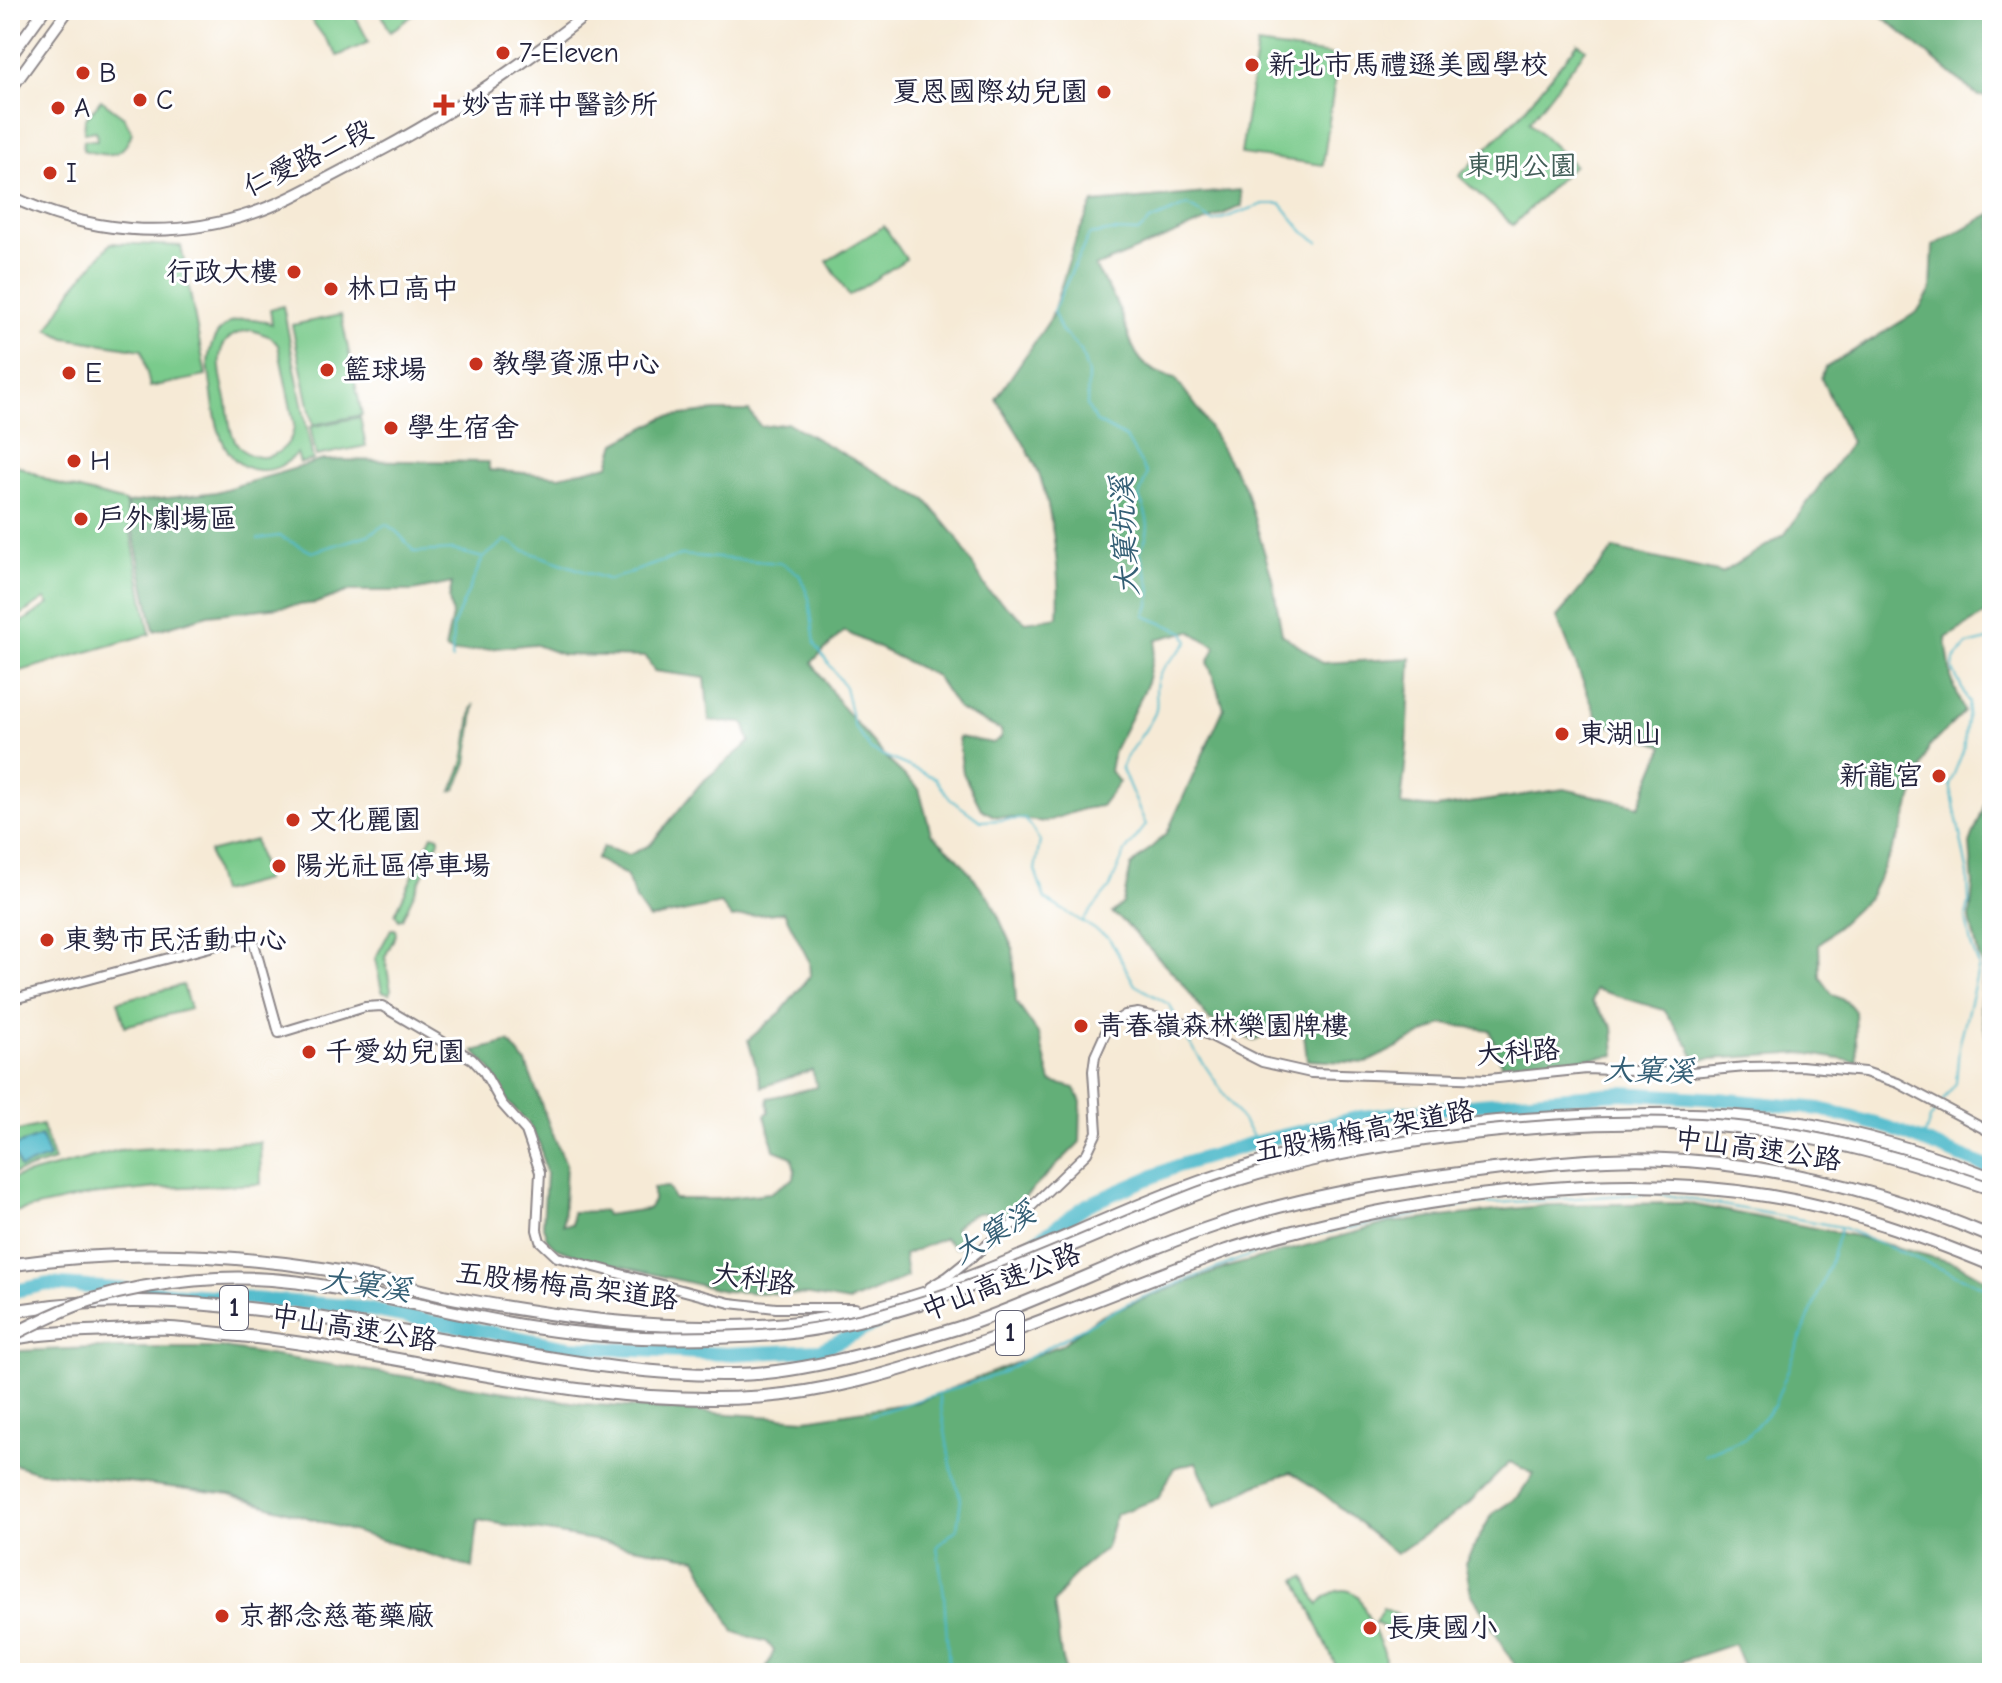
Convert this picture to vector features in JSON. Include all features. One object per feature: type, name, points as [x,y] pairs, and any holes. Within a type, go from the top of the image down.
[{"type":"highway","name":"五股楊梅高架道路","points":[[10,1265],[82,1258],[209,1258],[318,1268],[448,1296],[606,1322],[661,1327],[769,1325],[817,1320],[884,1305],[1003,1265],[1220,1175],[1303,1150],[1410,1130],[1519,1118],[1675,1113],[1750,1118],[1824,1128],[1941,1159],[1992,1178]]},
{"type":"highway","name":"五股楊梅高架道路","points":[[10,1337],[57,1313],[105,1296],[168,1283],[224,1279],[292,1281],[578,1334],[656,1338],[756,1336],[825,1327],[929,1302],[998,1277],[1204,1191],[1292,1165],[1412,1141],[1524,1128],[1640,1122],[1701,1124],[1821,1140],[1921,1165],[1992,1189]]},
{"type":"highway","name":"中山高速公路","points":[[10,1312],[124,1302],[194,1304],[355,1323],[616,1368],[750,1374],[817,1365],[961,1327],[1214,1225],[1286,1205],[1375,1184],[1539,1164],[1650,1158],[1762,1168],[1854,1188],[1932,1213],[1992,1237]]},
{"type":"highway","name":"中山高速公路","points":[[10,1337],[163,1328],[284,1340],[554,1386],[679,1398],[761,1397],[825,1389],[896,1372],[1021,1329],[1231,1249],[1288,1233],[1392,1208],[1544,1189],[1698,1188],[1767,1196],[1853,1214],[1918,1234],[1992,1265]]},
{"type":"main road","points":[[10,57],[44,10]]},
{"type":"main road","points":[[10,90],[68,10]]},
{"type":"main road","name":"仁愛路二段","points":[[10,196],[69,219],[122,229],[166,230],[217,224],[256,212],[424,128],[529,60],[592,10]]},
{"type":"street","name":"大科路","points":[[10,1000],[252,936],[279,1033],[365,1007],[382,1006],[472,1059],[484,1072],[502,1104],[518,1120],[532,1144],[540,1172],[537,1230],[540,1241],[557,1257],[730,1303],[776,1308],[871,1306],[936,1284],[1013,1224],[1059,1182],[1094,1142],[1097,1120],[1093,1071],[1102,1038],[1116,1018],[1138,1013],[1187,1024],[1262,1062],[1311,1073],[1488,1079],[1587,1069],[1680,1073],[1801,1066],[1865,1072],[1881,1076],[1934,1101],[1992,1133]]},
{"type":"green space","points":[[304,10],[352,10],[369,42],[338,56]]},
{"type":"green space","points":[[380,10],[420,10],[390,32]]},
{"type":"green space","points":[[1862,10],[1992,10],[1992,97],[1978,96],[1878,13]]},
{"type":"green space","name":"東明公園","points":[[1578,43],[1586,49],[1529,122],[1574,165],[1513,225],[1459,176],[1520,115]]},
{"type":"green space","points":[[1257,45],[1338,56],[1323,165],[1241,154]]},
{"type":"green space","points":[[101,100],[124,117],[132,132],[124,147],[113,154],[83,150],[84,140],[97,140],[96,131],[84,133],[85,120]]},
{"type":"green space","points":[[1240,190],[1242,206],[1095,267],[1115,300],[1141,360],[1160,373],[1175,378],[1199,410],[1245,488],[1272,578],[1282,634],[1323,663],[1411,658],[1401,805],[1436,808],[1564,789],[1639,806],[1664,746],[1599,722],[1557,617],[1614,549],[1722,573],[1785,534],[1851,442],[1821,378],[1825,368],[1917,312],[1931,290],[1933,246],[1992,213],[1992,610],[1946,638],[1951,677],[1964,712],[1929,747],[1902,830],[1870,896],[1819,944],[1820,977],[1833,995],[1847,1002],[1855,1011],[1857,1062],[1804,1053],[1695,1060],[1690,1047],[1664,1010],[1595,989],[1592,1002],[1613,1027],[1615,1055],[1502,1068],[1490,1030],[1443,1024],[1366,1063],[1307,1060],[1303,1025],[1293,1020],[1277,1021],[1263,1037],[1254,1041],[1209,1020],[1181,981],[1112,913],[1123,903],[1131,866],[1167,833],[1224,708],[1208,662],[1216,647],[1190,631],[1157,639],[1146,687],[1114,750],[1110,771],[1119,782],[1101,806],[1045,822],[994,816],[981,809],[963,773],[958,737],[993,743],[1001,738],[1001,730],[958,709],[936,676],[844,631],[812,662],[842,707],[890,762],[919,789],[931,833],[958,858],[991,900],[1013,949],[1016,1002],[1039,1035],[1051,1082],[1075,1088],[1081,1102],[1080,1142],[1004,1218],[977,1213],[961,1222],[955,1228],[966,1246],[955,1248],[944,1238],[904,1255],[907,1277],[849,1302],[810,1295],[724,1291],[583,1257],[555,1247],[547,1239],[543,1226],[546,1174],[540,1145],[527,1121],[507,1101],[491,1070],[474,1051],[509,1042],[526,1063],[566,1164],[563,1225],[572,1224],[572,1212],[604,1211],[606,1215],[648,1209],[653,1201],[653,1188],[668,1187],[674,1199],[718,1199],[770,1193],[794,1178],[792,1157],[774,1150],[765,1115],[769,1112],[768,1098],[817,1087],[812,1070],[762,1087],[748,1040],[781,1012],[810,976],[809,961],[784,912],[732,918],[721,904],[649,919],[637,902],[626,875],[596,859],[603,847],[629,855],[650,845],[701,783],[750,742],[744,723],[709,721],[705,678],[654,671],[646,657],[563,655],[533,644],[454,653],[445,649],[452,616],[449,599],[452,583],[413,591],[349,591],[317,603],[208,615],[154,631],[127,503],[216,492],[323,460],[489,462],[489,470],[559,476],[609,465],[616,443],[665,417],[749,411],[761,427],[788,423],[926,500],[956,536],[988,591],[1026,622],[1058,617],[1054,542],[1042,484],[1028,451],[996,399],[1051,318],[1076,238],[1093,203]]},
{"type":"green space","points":[[884,226],[906,259],[849,296],[827,261]]},
{"type":"green space","points":[[111,243],[181,246],[206,376],[150,387],[142,350],[65,338],[48,329],[73,288]]},
{"type":"green space","points":[[283,306],[313,460],[300,463],[297,453],[279,466],[258,470],[243,466],[232,457],[224,444],[218,429],[208,364],[214,339],[220,331],[237,320],[259,320],[272,324],[270,309]],"holes":[[[252,330],[271,337],[278,345],[294,424],[288,443],[273,455],[264,457],[246,452],[233,436],[220,357],[222,347],[238,333]]]},
{"type":"green space","name":"籃球場","points":[[341,315],[362,415],[313,425],[292,325]]},
{"type":"green space","points":[[360,417],[366,446],[316,456],[310,427]]},
{"type":"green space","points":[[10,462],[57,484],[125,502],[150,634],[10,674],[10,630],[49,604],[45,599],[10,622]]},
{"type":"green space","points":[[475,704],[467,763],[456,789],[452,791],[464,762]]},
{"type":"green space","points":[[1992,784],[1992,1062],[1980,1006],[1984,966],[1979,958],[1970,919],[1973,884],[1970,844]]},
{"type":"green space","points":[[432,835],[439,837],[439,840],[399,920],[395,914]]},
{"type":"green space","points":[[255,840],[265,880],[220,892],[209,852]]},
{"type":"green space","points":[[391,929],[395,929],[396,934],[385,957],[390,994],[382,991],[375,959]]},
{"type":"green space","points":[[183,985],[190,1009],[125,1026],[118,1001]]},
{"type":"green space","points":[[42,1125],[54,1161],[10,1175],[10,1133]]},
{"type":"green space","points":[[260,1142],[261,1184],[159,1188],[91,1195],[10,1213],[10,1179],[119,1150]]},
{"type":"green space","points":[[1685,1203],[1855,1236],[1958,1264],[1992,1283],[1992,1673],[1746,1673],[1734,1644],[1645,1673],[1534,1673],[1515,1666],[1471,1593],[1465,1563],[1492,1514],[1519,1496],[1534,1474],[1510,1462],[1466,1506],[1396,1554],[1326,1496],[1291,1472],[1260,1483],[1216,1506],[1196,1462],[1174,1468],[1158,1499],[1116,1514],[1106,1548],[1074,1575],[1054,1603],[1066,1673],[764,1673],[774,1651],[767,1642],[734,1632],[696,1558],[478,1520],[473,1568],[230,1494],[35,1471],[10,1463],[10,1353],[19,1351],[224,1348],[584,1404],[806,1419],[917,1402],[1061,1345],[1101,1315],[1228,1267],[1389,1223],[1548,1205]]},
{"type":"green space","points":[[1305,1577],[1318,1605],[1337,1591],[1348,1591],[1359,1597],[1384,1652],[1385,1660],[1380,1673],[1339,1673],[1297,1580]]},
{"type":"green space","points":[[1383,1608],[1398,1615],[1390,1630],[1375,1623]]},
{"type":"water","points":[[41,1136],[49,1158],[20,1168],[12,1147]]},
{"type":"waterway","name":"大窠坑溪","points":[[1082,922],[1110,887],[1125,852],[1146,825],[1121,767],[1155,713],[1159,676],[1188,642],[1184,632],[1145,616],[1151,590],[1140,551],[1148,524],[1139,497],[1147,474],[1126,438],[1095,421],[1087,405],[1088,374],[1081,351],[1061,330],[1053,311],[1089,235],[1113,231],[1138,232],[1150,221],[1188,205],[1213,222],[1264,204],[1281,204],[1304,232],[1319,242]]},
{"type":"waterway","name":"大窠坑溪","points":[[258,539],[279,536],[312,552],[368,535],[386,524],[415,552],[453,550],[483,558],[506,540],[523,550],[609,580],[681,555],[781,563],[799,574],[809,598],[815,644],[845,687],[854,726],[871,750],[935,778],[950,799],[981,821],[1025,819],[1040,841],[1035,870],[1045,899],[1109,938],[1135,985],[1170,1005],[1175,1016]]},
{"type":"waterway","points":[[452,660],[453,626],[482,560]]},
{"type":"waterway","points":[[1941,1103],[1956,1083],[1959,1046],[1979,966],[1966,918],[1968,875],[1950,784],[1963,751],[1969,703],[1953,670],[1954,660],[1967,645],[1992,639]]},
{"type":"waterway","name":"大窠坑溪","points":[[1178,1026],[1257,1142]]},
{"type":"waterway","name":"大窠溪","points":[[1012,1258],[1087,1205],[1177,1166],[1257,1142],[1361,1117],[1479,1104],[1621,1093],[1820,1109],[1890,1128],[1992,1169]]},
{"type":"waterway","points":[[1923,1141],[1930,1119],[1938,1108]]},
{"type":"waterway","points":[[871,1415],[999,1374],[1128,1303],[1289,1240],[1466,1205],[1656,1193],[1841,1227],[1992,1290]]},
{"type":"waterway","points":[[1705,1454],[1745,1438],[1774,1406],[1829,1266],[1841,1227]]},
{"type":"waterway","name":"大窠溪","points":[[10,1292],[48,1284],[349,1306],[569,1347],[726,1354],[820,1350],[903,1311]]},
{"type":"waterway","points":[[939,1396],[952,1472],[961,1499],[957,1529],[937,1546],[952,1673]]},
{"type":"place","name":"7-Eleven","points":[[503,53]]},
{"type":"place","name":"新北市馬禮遜美國學校","points":[[1252,65]]},
{"type":"place","name":"B","points":[[83,73]]},
{"type":"place","name":"夏恩國際幼兒園","points":[[1104,92]]},
{"type":"place","name":"C","points":[[140,100]]},
{"type":"place","name":"妙吉祥中醫診所","points":[[444,105]]},
{"type":"place","name":"A","points":[[58,108]]},
{"type":"place","name":"I","points":[[50,173]]},
{"type":"place","name":"行政大樓","points":[[294,272]]},
{"type":"place","name":"林口高中","points":[[331,289]]},
{"type":"place","name":"教學資源中心","points":[[476,364]]},
{"type":"place","name":"籃球場","points":[[327,370]]},
{"type":"place","name":"E","points":[[69,373]]},
{"type":"place","name":"學生宿舍","points":[[391,428]]},
{"type":"place","name":"H","points":[[74,461]]},
{"type":"place","name":"戶外劇場區","points":[[81,519]]},
{"type":"place","name":"東湖山","points":[[1562,734]]},
{"type":"place","name":"新龍宮","points":[[1939,776]]},
{"type":"place","name":"文化麗園","points":[[293,820]]},
{"type":"place","name":"陽光社區停車場","points":[[279,866]]},
{"type":"place","name":"東勢市民活動中心","points":[[47,940]]},
{"type":"place","name":"青春嶺森林樂園牌樓","points":[[1081,1026]]},
{"type":"place","name":"千愛幼兒園","points":[[309,1052]]},
{"type":"place","name":"京都念慈菴藥廠","points":[[222,1616]]},
{"type":"place","name":"長庚國小","points":[[1370,1628]]}]
